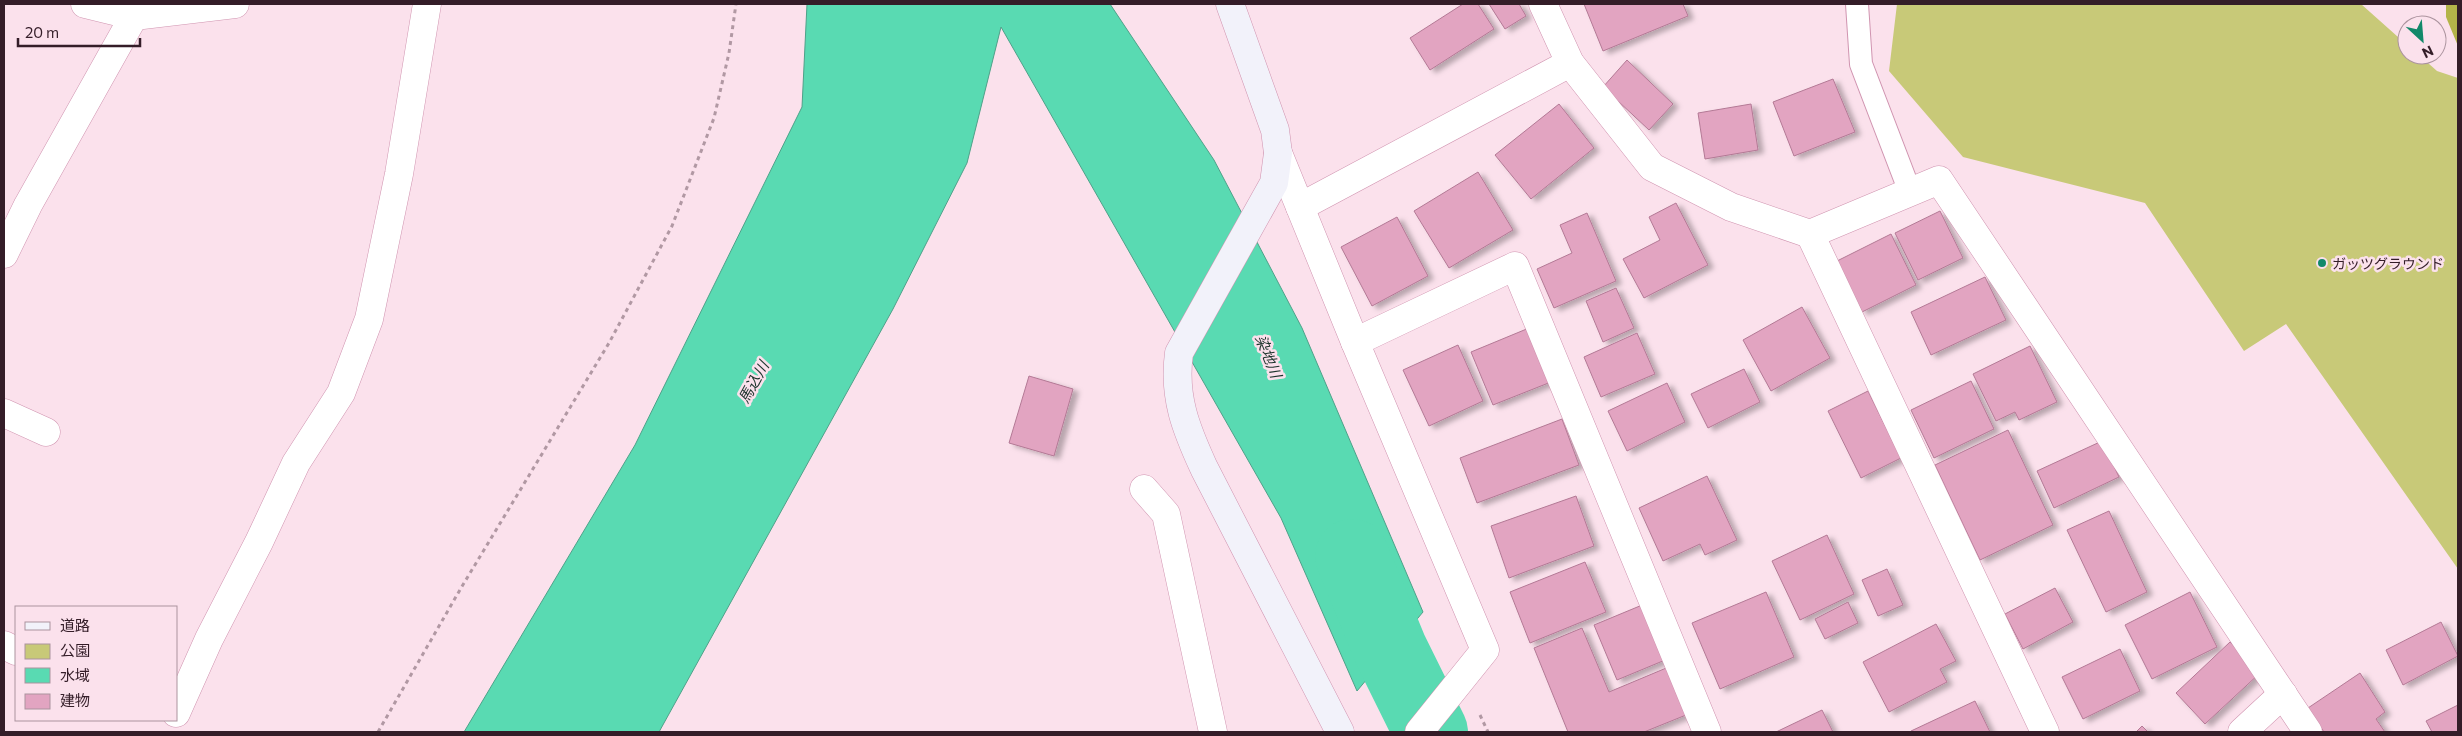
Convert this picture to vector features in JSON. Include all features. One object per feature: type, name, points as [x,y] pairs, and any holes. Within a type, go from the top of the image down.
[{"type":"street","points":[[85,4],[134,16],[235,4]]},
{"type":"street","points":[[178,709],[209,639],[259,542],[296,463],[341,393],[369,319],[398,174],[427,4]]},
{"type":"street","points":[[1230,4],[1276,130],[1278,153],[1274,183],[1178,353],[1175,378],[1179,405],[1190,438],[1340,732]]},
{"type":"street","points":[[1543,4],[1570,63],[1652,167],[1731,207],[1810,234],[1939,180],[2308,732]]},
{"type":"street","points":[[4,254],[28,205],[134,16]]},
{"type":"street","points":[[1300,207],[1570,63]]},
{"type":"street","points":[[1278,153],[1355,342],[1485,650],[1420,732]]},
{"type":"street","points":[[1810,234],[2045,732]]},
{"type":"street","points":[[1355,342],[1515,266],[1708,732]]},
{"type":"street","points":[[4,413],[46,432]]},
{"type":"street","points":[[1144,490],[1166,514],[1213,732]]},
{"type":"street","points":[[2242,732],[2283,694]]},
{"type":"lane","points":[[1857,4],[1862,64],[1910,192]]},
{"type":"path","points":[[378,732],[461,588],[609,343],[672,226],[714,118],[729,53],[736,4]]},
{"type":"green space","name":"ガッツグラウンド","points":[[1897,4],[2361,4],[2397,36],[2397,65],[2430,65],[2437,71],[2458,78],[2458,569],[2286,324],[2244,351],[2145,203],[1963,157],[1889,71]]},
{"type":"shaded area","points":[[2446,4],[2458,4],[2458,46],[2447,15]]},
{"type":"water","name":"馬込川","points":[[807,4],[1110,4],[1214,160],[1302,328],[1423,612],[1357,691],[1281,518],[1001,27],[967,163],[893,309],[659,732],[464,732],[635,445],[802,107]]},
{"type":"building","points":[[1463,4],[1478,4],[1494,29],[1430,70],[1410,38]]},
{"type":"building","points":[[1489,4],[1519,4],[1526,16],[1505,29]]},
{"type":"building","points":[[1584,4],[1683,4],[1688,16],[1603,51]]},
{"type":"building","points":[[1627,60],[1673,104],[1649,130],[1603,87]]},
{"type":"building","points":[[1833,79],[1855,132],[1794,156],[1773,102]]},
{"type":"building","points":[[1559,104],[1594,148],[1531,199],[1495,155]]},
{"type":"building","points":[[1751,104],[1758,150],[1705,159],[1698,113]]},
{"type":"building","points":[[1478,172],[1513,230],[1449,268],[1414,211]]},
{"type":"building","points":[[1676,203],[1708,265],[1644,298],[1623,259],[1660,240],[1649,217]]},
{"type":"building","points":[[1940,211],[1963,258],[1918,280],[1895,233]]},
{"type":"building","points":[[1587,213],[1616,281],[1554,308],[1537,269],[1572,253],[1560,225]]},
{"type":"building","points":[[1397,217],[1428,276],[1372,306],[1341,247]]},
{"type":"building","points":[[1891,234],[1916,285],[1862,312],[1837,261]]},
{"type":"building","points":[[1985,277],[2006,320],[1931,355],[1911,312]]},
{"type":"building","points":[[1616,288],[1634,328],[1603,342],[1586,301]]},
{"type":"building","points":[[1802,307],[1830,358],[1771,391],[1743,340]]},
{"type":"building","points":[[1529,328],[1551,382],[1493,405],[1471,352]]},
{"type":"building","points":[[1637,333],[1655,374],[1601,397],[1584,357]]},
{"type":"building","points":[[1458,345],[1483,401],[1429,426],[1403,370]]},
{"type":"building","points":[[2030,346],[2057,402],[2019,420],[2015,412],[1996,421],[1973,374]]},
{"type":"building","points":[[1744,369],[1760,402],[1708,428],[1691,394]]},
{"type":"building","points":[[1029,376],[1073,389],[1054,456],[1009,443]]},
{"type":"building","points":[[1971,381],[1994,429],[1934,458],[1911,410]]},
{"type":"building","points":[[1667,383],[1685,422],[1627,451],[1608,411]]},
{"type":"building","points":[[1868,391],[1901,458],[1861,478],[1828,411]]},
{"type":"building","points":[[1562,419],[1579,465],[1477,503],[1460,458]]},
{"type":"building","points":[[2008,430],[2053,525],[1980,560],[1935,465]]},
{"type":"building","points":[[2102,441],[2119,477],[2054,508],[2037,471]]},
{"type":"building","points":[[1707,476],[1737,540],[1705,555],[1700,544],[1663,561],[1639,508]]},
{"type":"building","points":[[1576,496],[1594,546],[1509,578],[1491,526]]},
{"type":"building","points":[[2109,511],[2147,592],[2106,612],[2067,530]]},
{"type":"building","points":[[1827,535],[1854,594],[1800,620],[1772,561]]},
{"type":"building","points":[[1585,562],[1606,612],[1530,643],[1510,592]]},
{"type":"building","points":[[1887,569],[1903,605],[1878,616],[1862,580]]},
{"type":"building","points":[[2055,588],[2073,622],[2023,649],[2005,614]]},
{"type":"building","points":[[1766,592],[1794,657],[1720,689],[1692,623]]},
{"type":"building","points":[[2190,592],[2217,647],[2152,679],[2125,625]]},
{"type":"building","points":[[1848,602],[1858,623],[1825,639],[1815,619]]},
{"type":"building","points":[[1647,603],[1670,658],[1617,680],[1594,625]]},
{"type":"building","points":[[2441,622],[2458,656],[2403,685],[2386,650]]},
{"type":"building","points":[[1936,624],[1956,661],[1940,669],[1947,682],[1889,712],[1863,662]]},
{"type":"building","points":[[1582,628],[1609,692],[1671,666],[1691,713],[1644,732],[1568,732],[1534,648]]},
{"type":"building","points":[[2230,642],[2260,673],[2205,724],[2176,693]]},
{"type":"building","points":[[2120,649],[2140,691],[2083,719],[2062,677]]},
{"type":"building","points":[[2360,673],[2385,712],[2376,719],[2385,732],[2324,732],[2308,708]]},
{"type":"building","points":[[1975,701],[1990,732],[1911,731]]},
{"type":"building","points":[[2458,705],[2458,732],[2432,732],[2426,721]]},
{"type":"building","points":[[1822,710],[1833,732],[1776,732]]},
{"type":"building","points":[[2142,726],[2148,732],[2136,732]]},
{"type":"waterway","name":"染地川","points":[[1352,556],[1391,651],[1431,732]]},
{"type":"place","name":"ガッツグラウンド","points":[[2322,263]]}]
